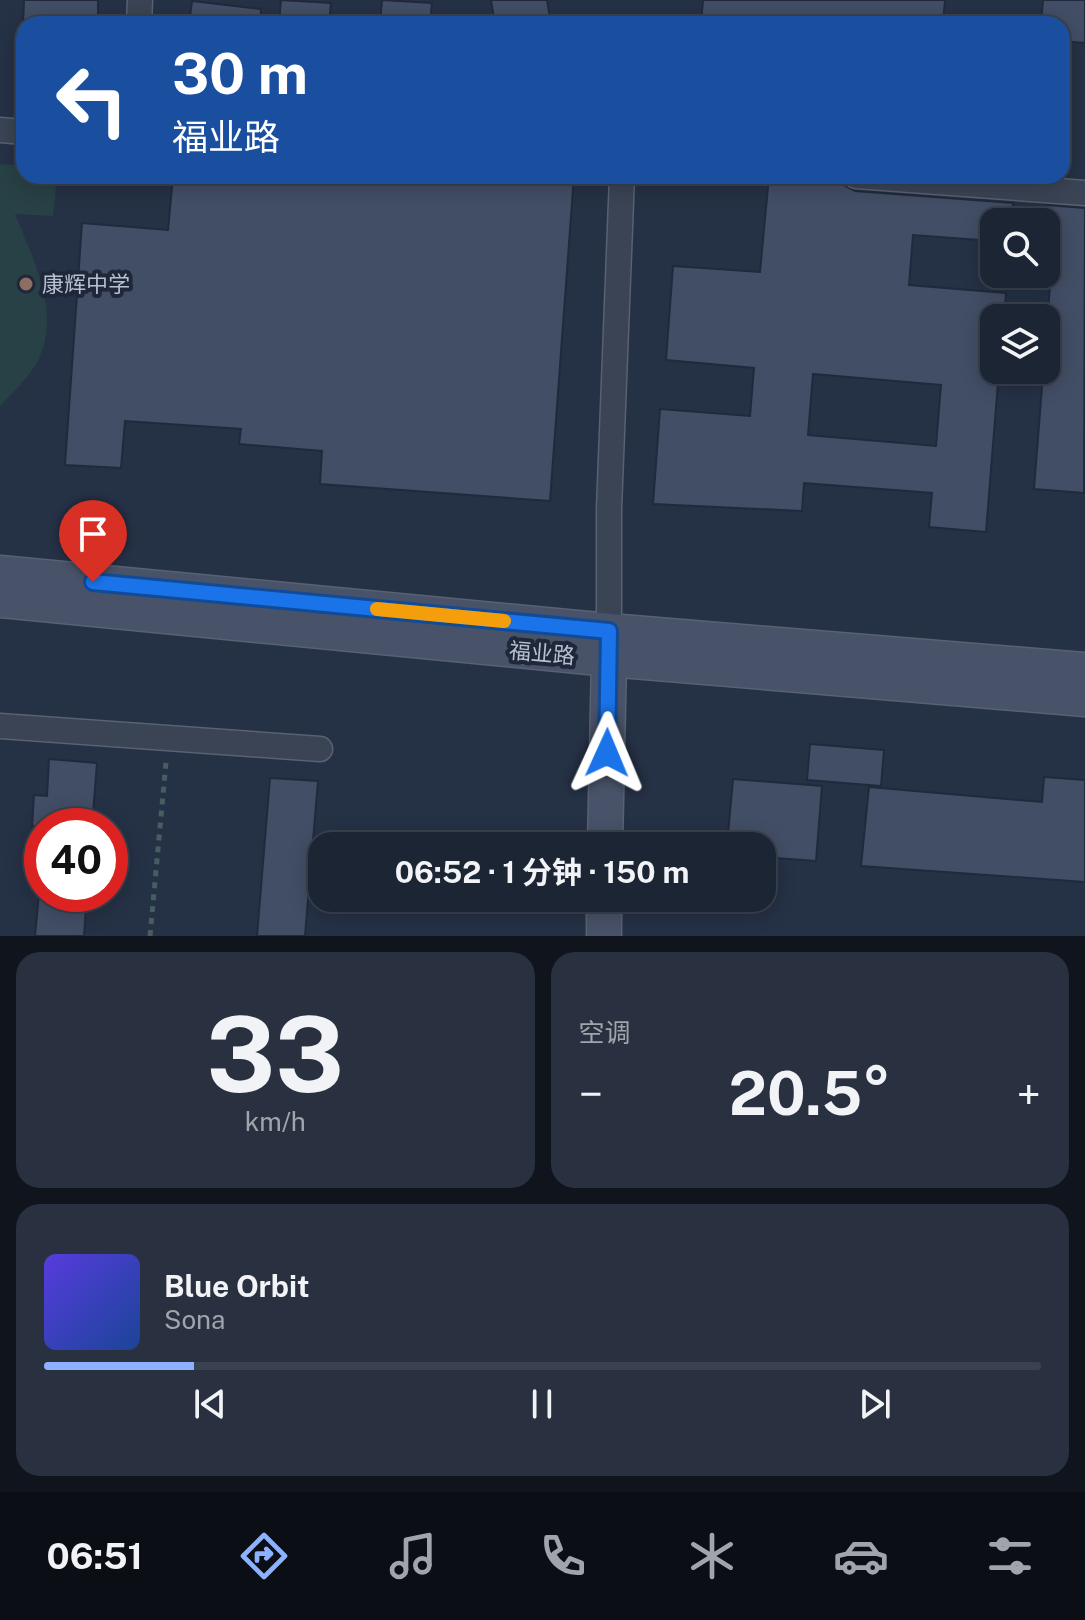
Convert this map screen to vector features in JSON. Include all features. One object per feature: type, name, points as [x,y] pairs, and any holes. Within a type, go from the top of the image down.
[{"type":"street","points":[[605,832],[609,509],[622,184]]},
{"type":"street","points":[[964,184],[1085,193]]},
{"type":"street","name":"福业路","points":[[0,573],[1085,699]]},
{"type":"street","name":"福业路","points":[[0,600],[609,645],[1085,670]]},
{"type":"street","points":[[0,726],[320,749]]},
{"type":"street","points":[[604,912],[604,936]]},
{"type":"path","points":[[150,936],[169,737]]},
{"type":"green space","points":[[0,164],[16,165],[16,184],[56,184],[53,216],[15,214],[44,294],[46,334],[41,354],[30,373],[0,406]]},
{"type":"building","points":[[24,0],[98,0],[98,16],[23,16]]},
{"type":"building","points":[[281,0],[331,3],[330,16],[280,16]]},
{"type":"building","points":[[382,0],[432,3],[431,16],[381,16]]},
{"type":"building","points":[[491,0],[547,0],[550,16],[494,16]]},
{"type":"building","points":[[703,0],[945,0],[944,16],[702,16]]},
{"type":"building","points":[[1043,0],[1085,0],[1085,43],[1070,42],[1070,16],[1042,16]]},
{"type":"building","points":[[192,1],[261,9],[261,16],[190,16]]},
{"type":"building","points":[[172,184],[573,184],[550,501],[320,484],[322,451],[239,444],[241,429],[125,421],[121,468],[65,465],[82,223],[168,230]]},
{"type":"building","points":[[768,184],[836,184],[855,191],[1013,203],[1012,208],[980,208],[980,240],[913,235],[909,285],[1006,293],[1005,304],[980,304],[980,384],[998,384],[986,532],[929,527],[932,493],[804,483],[802,511],[653,504],[660,409],[750,416],[754,368],[666,360],[673,266],[760,272]],"holes":[[[813,374],[941,385],[936,446],[808,435]]]},
{"type":"building","points":[[1046,205],[1085,208],[1084,493],[1034,489],[1042,384],[1060,384],[1060,304],[1049,304],[1050,288],[1060,288],[1060,208],[1046,208]]},
{"type":"building","points":[[810,744],[884,750],[881,786],[807,780]]},
{"type":"building","points":[[49,759],[97,763],[93,808],[33,808],[34,795],[47,796]]},
{"type":"building","points":[[1044,777],[1085,780],[1085,882],[861,866],[869,787],[1042,802]]},
{"type":"building","points":[[270,778],[318,781],[314,832],[308,832],[305,936],[257,936]]},
{"type":"building","points":[[733,779],[822,786],[816,861],[776,858],[776,832],[728,832]]},
{"type":"building","points":[[37,912],[86,912],[84,936],[35,936]]},
{"type":"slow traffic","points":[[377,609],[504,621]]},
{"type":"place","name":"康辉中学","points":[[26,284]]},
{"type":"route","points":[[93,582],[609,631],[607,753]]}]
